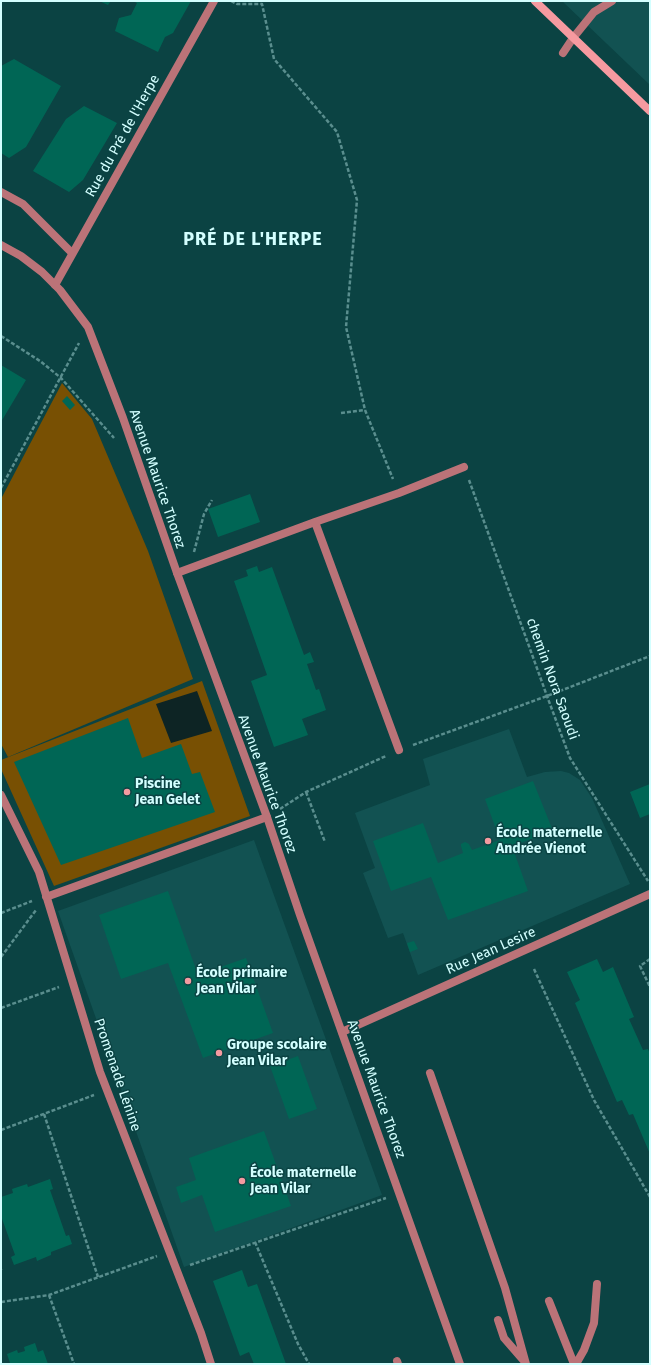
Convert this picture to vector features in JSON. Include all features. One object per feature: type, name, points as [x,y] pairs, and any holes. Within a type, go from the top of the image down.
[{"type":"main road","points":[[535,1],[650,111]]},
{"type":"street","name":"Rue du Pré de l'Herpe","points":[[55,284],[214,1]]},
{"type":"street","points":[[562,53],[594,12],[612,1]]},
{"type":"street","points":[[1,192],[23,204],[72,254]]},
{"type":"street","name":"Avenue Maurice Thorez","points":[[1,245],[21,256],[55,284],[88,327],[267,817],[300,915],[460,1364]]},
{"type":"street","points":[[177,573],[399,493],[464,467]]},
{"type":"street","points":[[315,522],[399,750]]},
{"type":"street","name":"Promenade Lénine","points":[[1,794],[39,872],[100,1072],[201,1333],[210,1364]]},
{"type":"street","points":[[46,896],[267,817]]},
{"type":"street","name":"Rue Jean Lesire","points":[[342,1032],[650,894]]},
{"type":"street","points":[[430,1073],[506,1288],[526,1364]]},
{"type":"street","points":[[575,1364],[584,1350],[594,1323],[598,1284]]},
{"type":"street","points":[[550,1301],[575,1364]]},
{"type":"street","points":[[498,1320],[504,1338],[526,1364]]},
{"type":"path","points":[[231,1],[238,4],[262,4],[274,59],[337,132],[358,200],[346,327],[365,410],[399,493]]},
{"type":"path","points":[[1,488],[88,327]]},
{"type":"path","points":[[1,336],[40,361],[61,378],[118,443]]},
{"type":"path","points":[[341,413],[365,410]]},
{"type":"path","name":"chemin Nora Saoudi","points":[[464,467],[570,758],[650,884]]},
{"type":"path","points":[[190,568],[204,514],[212,500]]},
{"type":"path","points":[[547,696],[650,656]]},
{"type":"path","points":[[306,792],[325,842]]},
{"type":"path","points":[[1,912],[46,896]]},
{"type":"path","points":[[1,957],[46,896]]},
{"type":"path","points":[[650,959],[640,966],[650,988]]},
{"type":"path","points":[[534,969],[594,1100],[650,1197]]},
{"type":"path","points":[[1,1008],[72,982]]},
{"type":"path","points":[[1,1130],[108,1091]]},
{"type":"path","points":[[44,1114],[98,1277]]},
{"type":"path","points":[[177,1270],[400,1193]]},
{"type":"path","points":[[256,1242],[298,1344],[310,1364]]},
{"type":"path","points":[[1,1302],[49,1295],[170,1252]]},
{"type":"path","points":[[49,1295],[74,1364]]},
{"type":"shaded area","points":[[562,1],[650,1],[650,85]]},
{"type":"shaded area","points":[[62,383],[92,419],[148,551],[193,679],[8,757],[1,744],[1,499]]},
{"type":"shaded area","name":"Piscine Jean Gelet","points":[[202,681],[250,816],[54,886],[1,769],[1,760]]},
{"type":"shaded area","points":[[197,691],[212,731],[171,743],[156,704]]},
{"type":"shaded area","name":"École maternelle Andrée Vienot","points":[[509,729],[527,777],[545,772],[561,771],[569,773],[580,780],[592,798],[630,884],[418,975],[403,933],[388,938],[363,873],[375,868],[355,813],[430,785],[423,759]]},
{"type":"shaded area","name":"Groupe scolaire Jean Vilar","points":[[254,840],[382,1195],[184,1267],[58,911]]},
{"type":"building","points":[[99,1],[111,1],[108,5]]},
{"type":"building","points":[[133,1],[191,1],[173,33],[165,37],[158,52],[115,31],[119,18],[131,15],[137,3]]},
{"type":"building","points":[[14,59],[61,86],[26,147],[9,158],[1,153],[1,66]]},
{"type":"building","points":[[84,106],[117,123],[83,180],[69,192],[33,171],[66,119]]},
{"type":"building","points":[[1,365],[26,380],[1,422]]},
{"type":"building","points":[[67,396],[75,405],[70,410],[62,401]]},
{"type":"building","points":[[250,494],[260,522],[218,537],[208,509]]},
{"type":"building","points":[[257,566],[259,572],[272,567],[304,655],[310,652],[314,662],[307,664],[316,690],[319,689],[326,710],[302,719],[308,735],[274,747],[251,681],[267,675],[234,581],[248,576],[246,570]]},
{"type":"building","points":[[128,718],[142,758],[181,744],[192,774],[200,772],[215,812],[61,865],[14,762]]},
{"type":"building","points":[[533,781],[553,831],[512,846],[528,891],[448,920],[431,877],[391,891],[373,841],[423,823],[438,863],[463,853],[461,844],[465,842],[469,844],[472,850],[500,840],[485,799]]},
{"type":"building","points":[[650,784],[650,814],[640,818],[630,792]]},
{"type":"building","points":[[168,891],[198,975],[246,958],[273,1033],[203,1058],[168,963],[121,979],[99,915]]},
{"type":"building","points":[[414,941],[418,949],[410,952],[407,943]]},
{"type":"building","points":[[597,959],[603,972],[613,967],[634,1017],[629,1019],[643,1050],[648,1049],[650,1054],[650,1154],[633,1114],[629,1115],[622,1100],[617,1102],[575,1003],[580,1000],[567,972]]},
{"type":"building","points":[[298,1056],[317,1109],[289,1119],[270,1066]]},
{"type":"building","points":[[264,1131],[291,1206],[215,1232],[202,1195],[181,1203],[176,1187],[196,1180],[189,1158]]},
{"type":"building","points":[[50,1179],[53,1189],[50,1190],[66,1236],[69,1235],[72,1244],[51,1252],[51,1255],[37,1261],[36,1257],[14,1265],[11,1257],[15,1255],[1,1216],[1,1197],[13,1193],[12,1189],[27,1184],[28,1187]]},
{"type":"building","points":[[242,1270],[248,1287],[257,1284],[286,1364],[254,1364],[249,1352],[240,1356],[213,1281]]},
{"type":"building","points":[[35,1343],[38,1352],[43,1350],[48,1364],[7,1364],[10,1363],[7,1354],[17,1350],[18,1353],[25,1351],[24,1347]]},
{"type":"place","name":"Piscine Jean Gelet","points":[[127,792]]},
{"type":"place","name":"École maternelle Andrée Vienot","points":[[488,841]]},
{"type":"place","name":"École primaire Jean Vilar","points":[[188,981]]},
{"type":"place","name":"Groupe scolaire Jean Vilar","points":[[219,1053]]},
{"type":"place","name":"École maternelle Jean Vilar","points":[[242,1181]]},
{"type":"district","name":"PRÉ DE L'HERPE","points":[[253,240]]}]
